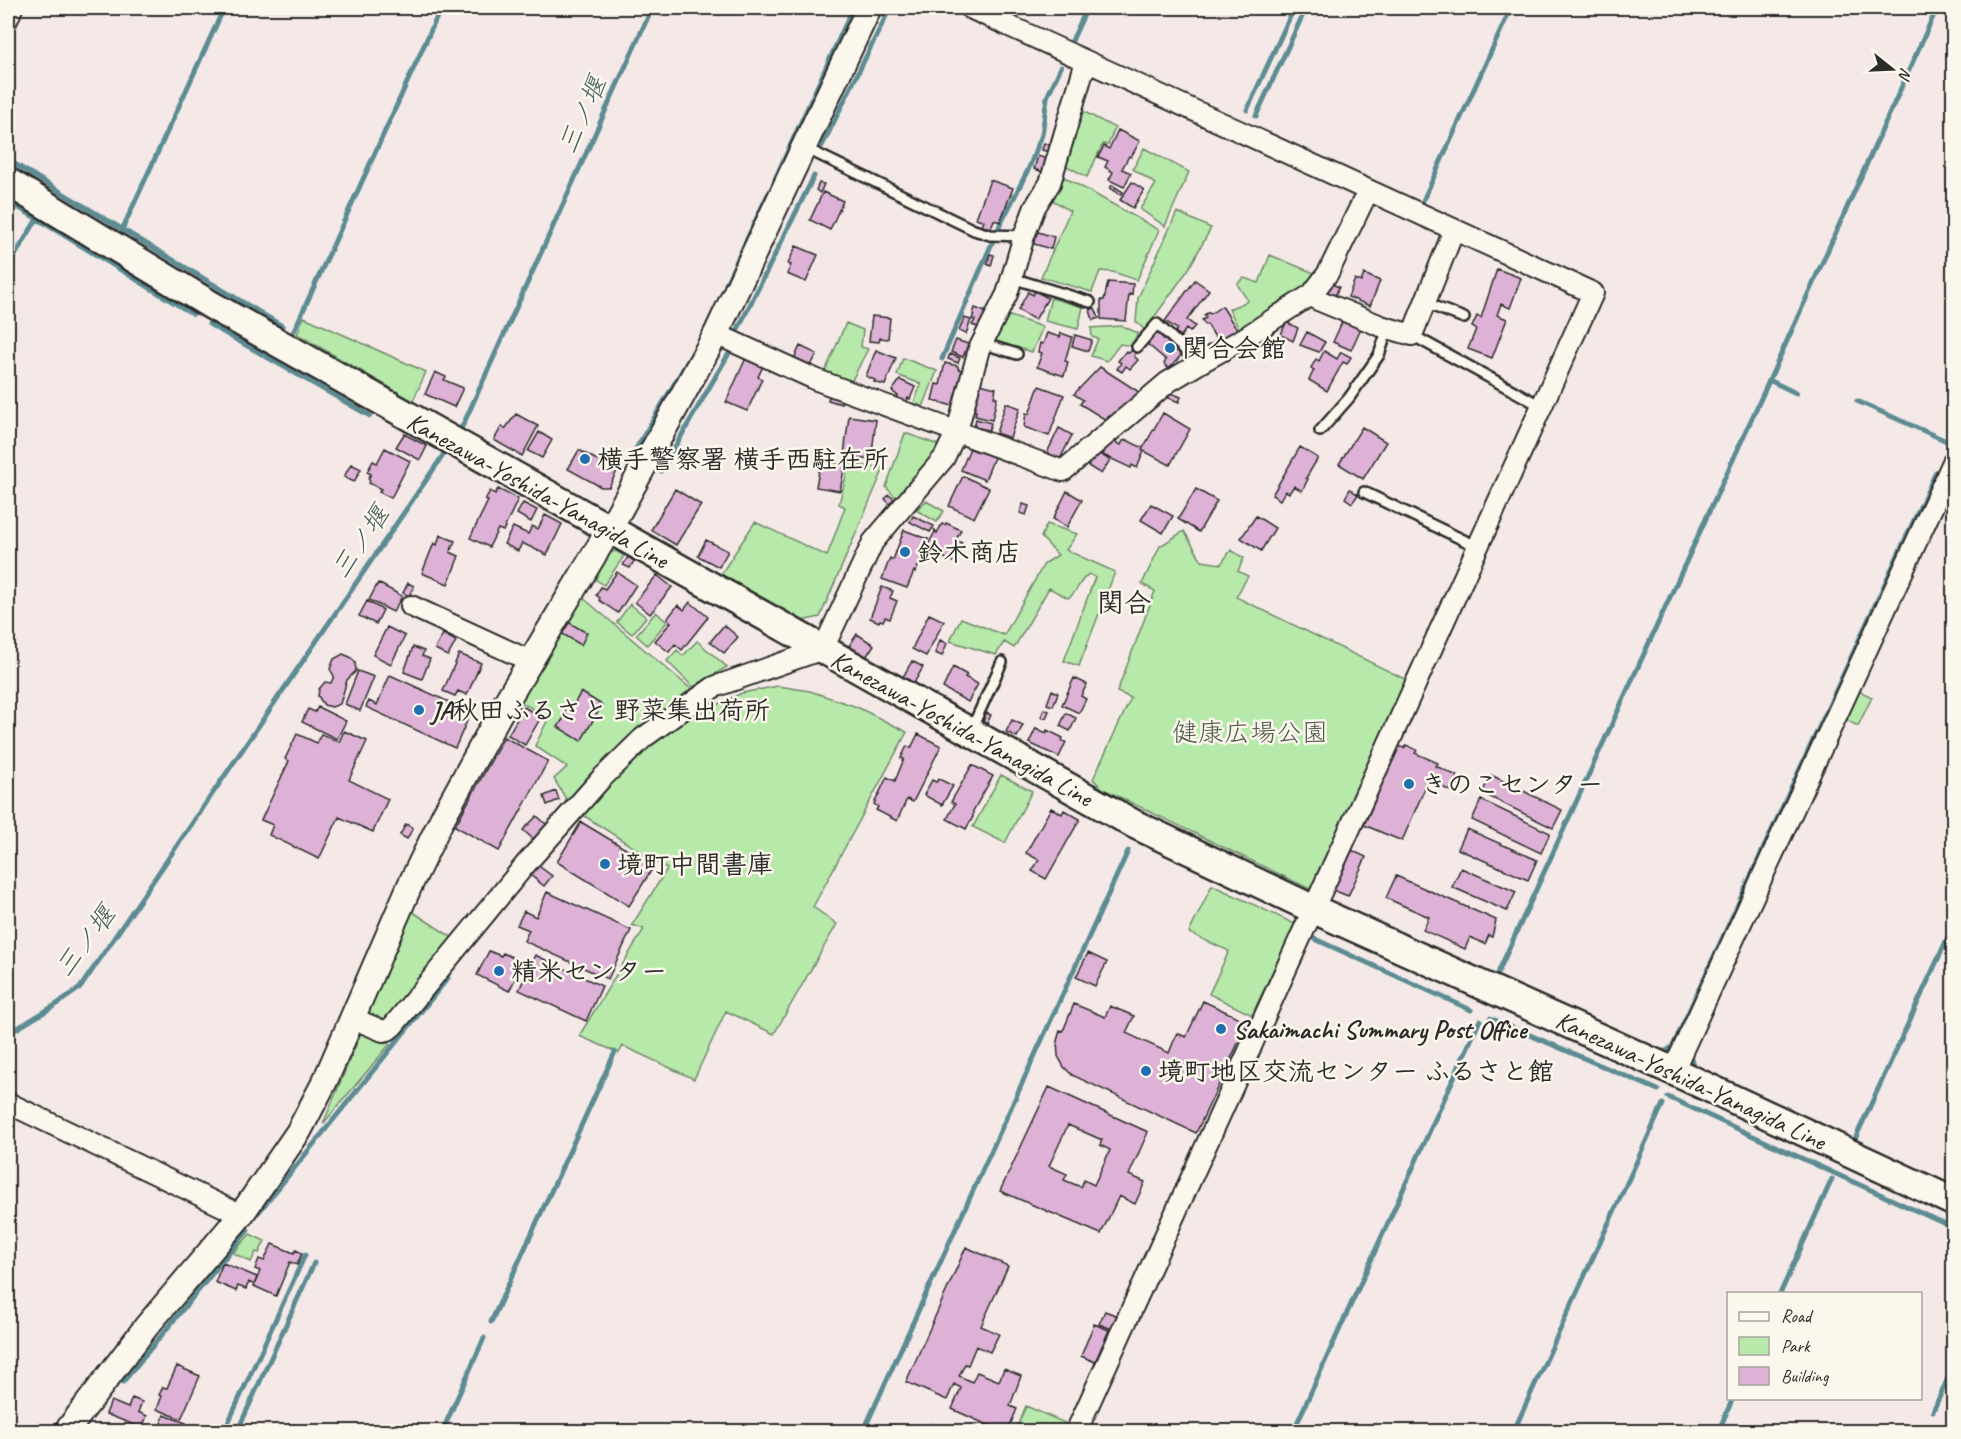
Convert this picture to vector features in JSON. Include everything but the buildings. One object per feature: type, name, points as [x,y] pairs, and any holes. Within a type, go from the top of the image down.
[{"type":"main road","name":"Kanezawa-Yoshida-Yanagida Line","points":[[8,182],[211,305],[1134,824],[1313,909],[1673,1071],[1953,1202]]},
{"type":"street","points":[[8,18],[12,8]]},
{"type":"street","points":[[66,1431],[146,1327],[240,1215],[299,1131],[325,1081],[410,885],[439,825],[530,661],[609,530],[716,334],[869,8]]},
{"type":"street","points":[[970,8],[1593,293],[1076,1431]]},
{"type":"street","points":[[352,1018],[383,1031],[393,1026],[525,865],[601,779],[643,738],[714,687],[823,649],[873,542],[944,458],[957,431],[981,343],[1007,294],[1035,207],[1050,183],[1086,61]]},
{"type":"street","points":[[716,334],[817,380],[1063,471],[1168,382],[1246,337],[1312,294],[1328,273],[1368,191]]},
{"type":"street","points":[[1312,294],[1318,300],[1412,335],[1454,230]]},
{"type":"street","points":[[1673,1071],[1953,460]]},
{"type":"street","points":[[411,606],[530,661]]},
{"type":"street","points":[[8,1103],[240,1215]]},
{"type":"lane","points":[[803,147],[974,230],[990,235],[1024,236]]},
{"type":"lane","points":[[1012,278],[1090,302]]},
{"type":"lane","points":[[1425,303],[1464,318]]},
{"type":"lane","points":[[1137,347],[1157,324],[1199,363]]},
{"type":"lane","points":[[1320,431],[1349,398],[1379,355],[1389,328]]},
{"type":"lane","points":[[1412,335],[1541,406]]},
{"type":"lane","points":[[981,343],[1017,354]]},
{"type":"lane","points":[[1364,492],[1478,547]]},
{"type":"lane","points":[[970,733],[1002,662]]},
{"type":"green space","points":[[1079,109],[1115,128],[1108,145],[1103,144],[1087,177],[1063,164]]},
{"type":"green space","points":[[1144,148],[1189,172],[1165,226],[1140,209],[1156,184],[1133,169]]},
{"type":"green space","points":[[1064,177],[1159,230],[1137,280],[1113,272],[1100,271],[1092,292],[1041,277],[1070,211],[1051,199]]},
{"type":"green space","points":[[1177,212],[1211,228],[1188,270],[1145,330],[1136,322],[1138,298]]},
{"type":"green space","points":[[1270,255],[1319,275],[1312,284],[1241,333],[1229,309],[1248,301],[1237,284],[1244,278],[1259,283]]},
{"type":"green space","points":[[1051,298],[1083,307],[1078,329],[1045,321]]},
{"type":"green space","points":[[1004,314],[1043,327],[1032,352],[990,340]]},
{"type":"green space","points":[[304,317],[426,372],[413,401],[297,334]]},
{"type":"green space","points":[[846,323],[863,330],[861,347],[868,349],[850,384],[824,374]]},
{"type":"green space","points":[[1122,326],[1138,333],[1131,346],[1120,344],[1107,361],[1091,356],[1098,339],[1092,337],[1091,328]]},
{"type":"green space","points":[[903,358],[937,371],[923,407],[914,403],[921,384],[897,375]]},
{"type":"green space","points":[[905,433],[941,446],[929,465],[898,500],[886,487]]},
{"type":"green space","points":[[849,464],[884,468],[820,617],[801,621],[721,574],[755,522],[827,556],[845,507],[839,504]]},
{"type":"green space","points":[[926,501],[944,511],[937,522],[916,510]]},
{"type":"green space","points":[[1047,524],[1077,534],[1066,550],[1115,572],[1079,666],[1064,661],[1095,577],[1089,574],[1068,598],[1049,588],[1014,648],[1004,642],[996,655],[950,641],[961,618],[1004,635],[1044,564],[1058,555],[1041,537]]},
{"type":"green space","name":"健康広場公園","points":[[1184,531],[1202,561],[1221,564],[1231,550],[1244,558],[1238,571],[1248,576],[1236,597],[1407,680],[1310,889],[1103,789],[1093,779],[1131,698],[1117,692],[1155,591],[1142,584],[1160,546]]},
{"type":"green space","points":[[616,551],[624,556],[604,585],[592,577],[608,553]]},
{"type":"green space","points":[[582,597],[691,689],[627,738],[569,804],[554,779],[567,767],[535,746],[549,717],[518,701]]},
{"type":"green space","points":[[630,604],[646,617],[632,634],[617,622]]},
{"type":"green space","points":[[656,612],[667,622],[647,645],[636,635]]},
{"type":"green space","points":[[697,641],[727,667],[693,687],[667,661],[677,650],[683,656]]},
{"type":"green space","points":[[778,686],[810,691],[857,707],[907,732],[813,907],[837,924],[774,1034],[726,1011],[694,1079],[623,1046],[619,1053],[579,1036],[644,929],[632,925],[667,869],[583,815],[643,747],[699,713],[742,693]]},
{"type":"green space","points":[[1859,691],[1872,697],[1858,726],[1846,720]]},
{"type":"green space","points":[[1001,775],[1032,791],[1005,843],[973,827]]},
{"type":"green space","points":[[1212,885],[1295,924],[1252,1015],[1209,994],[1229,951],[1189,933]]},
{"type":"green space","points":[[410,910],[456,940],[385,1024],[367,1012]]},
{"type":"green space","points":[[361,1033],[390,1044],[323,1124]]},
{"type":"green space","points":[[250,1234],[265,1241],[251,1262],[233,1253]]},
{"type":"green space","points":[[1026,1406],[1065,1423],[1061,1431],[1015,1431]]},
{"type":"waterway","points":[[122,230],[224,8]]},
{"type":"waterway","points":[[293,333],[441,8]]},
{"type":"waterway","name":"三ノ堰","points":[[456,435],[463,425],[652,8]]},
{"type":"waterway","points":[[775,179],[853,8]]},
{"type":"waterway","points":[[822,146],[890,8]]},
{"type":"waterway","points":[[1070,45],[1087,8]]},
{"type":"waterway","points":[[1247,110],[1294,8]]},
{"type":"waterway","points":[[1256,116],[1306,8]]},
{"type":"waterway","points":[[1421,205],[1511,8]]},
{"type":"waterway","points":[[1496,977],[1937,8]]},
{"type":"waterway","points":[[8,36],[14,21]]},
{"type":"waterway","points":[[998,229],[1028,170],[1042,135],[1047,97],[1061,67]]},
{"type":"waterway","points":[[8,160],[282,326]]},
{"type":"waterway","points":[[736,333],[814,176]]},
{"type":"waterway","points":[[726,284],[768,194]]},
{"type":"waterway","points":[[8,201],[193,314]]},
{"type":"waterway","points":[[8,267],[37,219]]},
{"type":"waterway","points":[[942,359],[992,243]]},
{"type":"waterway","points":[[209,324],[370,416]]},
{"type":"waterway","points":[[627,464],[693,352]]},
{"type":"waterway","points":[[661,471],[728,355]]},
{"type":"waterway","points":[[1769,380],[1796,393]]},
{"type":"waterway","points":[[1857,401],[1951,443]]},
{"type":"waterway","name":"三ノ堰","points":[[8,1034],[80,988],[448,448]]},
{"type":"waterway","points":[[1658,1051],[1667,1051],[1673,1046],[1936,472]]},
{"type":"waterway","points":[[863,1432],[1128,851]]},
{"type":"waterway","points":[[1855,1139],[1954,924]]},
{"type":"waterway","points":[[1315,939],[1471,1010]]},
{"type":"waterway","points":[[258,1213],[448,978]]},
{"type":"waterway","points":[[1490,1018],[1658,1090]]},
{"type":"waterway","points":[[1293,1432],[1480,1020]]},
{"type":"waterway","points":[[491,1322],[615,1052]]},
{"type":"waterway","points":[[1689,1052],[1695,1071]]},
{"type":"waterway","points":[[1668,1097],[1954,1228]]},
{"type":"waterway","points":[[1516,1426],[1663,1104]]},
{"type":"waterway","points":[[1781,1292],[1832,1179]]},
{"type":"waterway","points":[[123,1382],[248,1230]]},
{"type":"waterway","points":[[224,1432],[305,1255]]},
{"type":"waterway","points":[[237,1432],[314,1263]]},
{"type":"waterway","points":[[442,1432],[484,1338]]},
{"type":"waterway","points":[[1933,1411],[1954,1365]]},
{"type":"waterway","points":[[1718,1432],[1732,1400]]},
{"type":"waterway","points":[[1925,1432],[1928,1425]]},
{"type":"place","name":"関合会館","points":[[1170,348]]},
{"type":"place","name":"横手警察署 横手西駐在所","points":[[585,459]]},
{"type":"place","name":"鈴木商店","points":[[905,552]]},
{"type":"place","name":"JA秋田ふるさと 野菜集出荷所","points":[[419,710]]},
{"type":"place","name":"きのこセンター","points":[[1409,784]]},
{"type":"place","name":"境町中間書庫","points":[[605,864]]},
{"type":"place","name":"精米センター","points":[[499,971]]},
{"type":"place","name":"Sakaimachi Summary Post Office","points":[[1221,1029]]},
{"type":"place","name":"境町地区交流センター ふるさと館","points":[[1146,1071]]},
{"type":"district","name":"関合","points":[[1124,603]]}]
